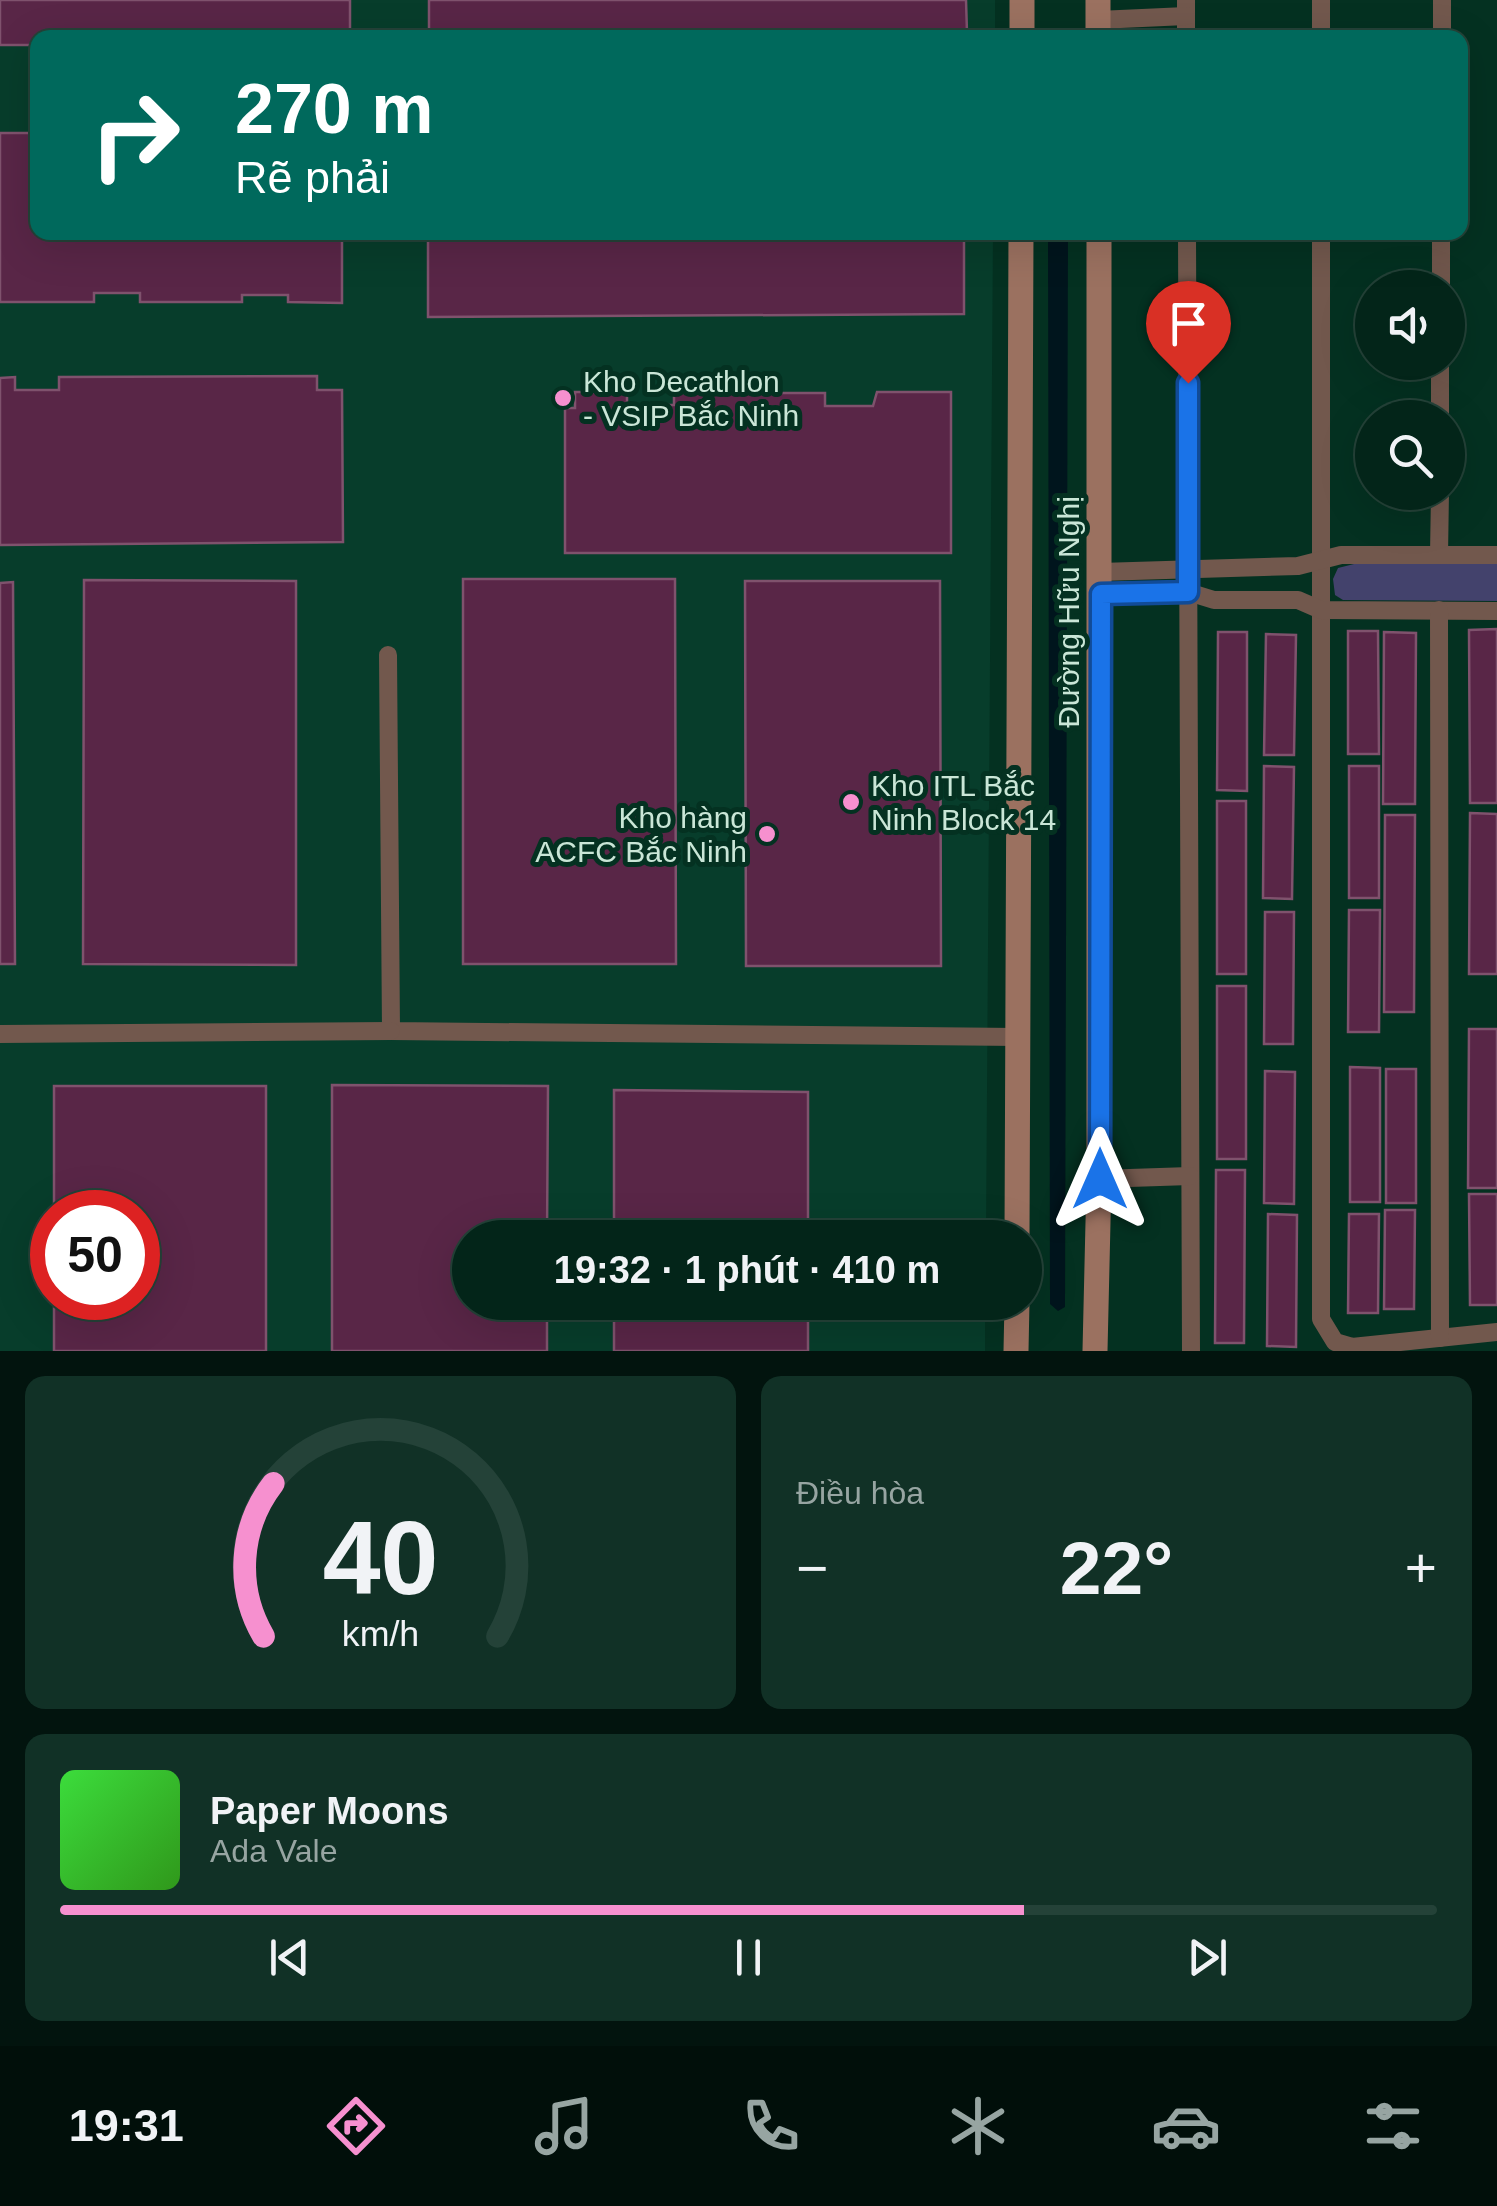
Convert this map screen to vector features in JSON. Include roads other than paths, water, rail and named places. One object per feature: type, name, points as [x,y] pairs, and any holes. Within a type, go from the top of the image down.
[{"type":"main road","points":[[1022,0],[1022,30]]},
{"type":"main road","name":"Đường Hữu Nghị","points":[[1018,1220],[1021,240]]},
{"type":"main road","name":"Đường Hữu Nghị","points":[[1095,1351],[1100,1179],[1099,240]]},
{"type":"main road","points":[[1016,1351],[1017,1320]]},
{"type":"street","points":[[1321,0],[1321,30]]},
{"type":"street","points":[[1442,0],[1442,30]]},
{"type":"street","points":[[1098,19],[1186,8]]},
{"type":"street","points":[[1187,240],[1191,1351]]},
{"type":"street","points":[[1321,240],[1322,1320],[1335,1342],[1352,1347],[1497,1332]]},
{"type":"street","points":[[1440,270],[1441,240]]},
{"type":"street","points":[[1440,510],[1440,555]]},
{"type":"street","points":[[1100,583],[1188,570],[1298,566],[1341,555],[1497,555]]},
{"type":"street","points":[[1100,583],[1188,592],[1214,600],[1298,600],[1321,610],[1497,611]]},
{"type":"street","points":[[1439,610],[1440,1338]]},
{"type":"street","points":[[388,656],[390,1031]]},
{"type":"street","points":[[0,1034],[390,1031],[1020,1037]]},
{"type":"street","points":[[1100,1179],[1190,1176]]},
{"type":"water","points":[[1048,240],[1068,240],[1065,1307],[1058,1311],[1050,1304]]},
{"type":"place","name":"Kho Decathlon - VSIP Bắc Ninh","points":[[563,398]]},
{"type":"place","name":"Kho ITL Bắc Ninh Block 14","points":[[851,802]]},
{"type":"place","name":"Kho hàng ACFC Bắc Ninh","points":[[767,834]]}]
